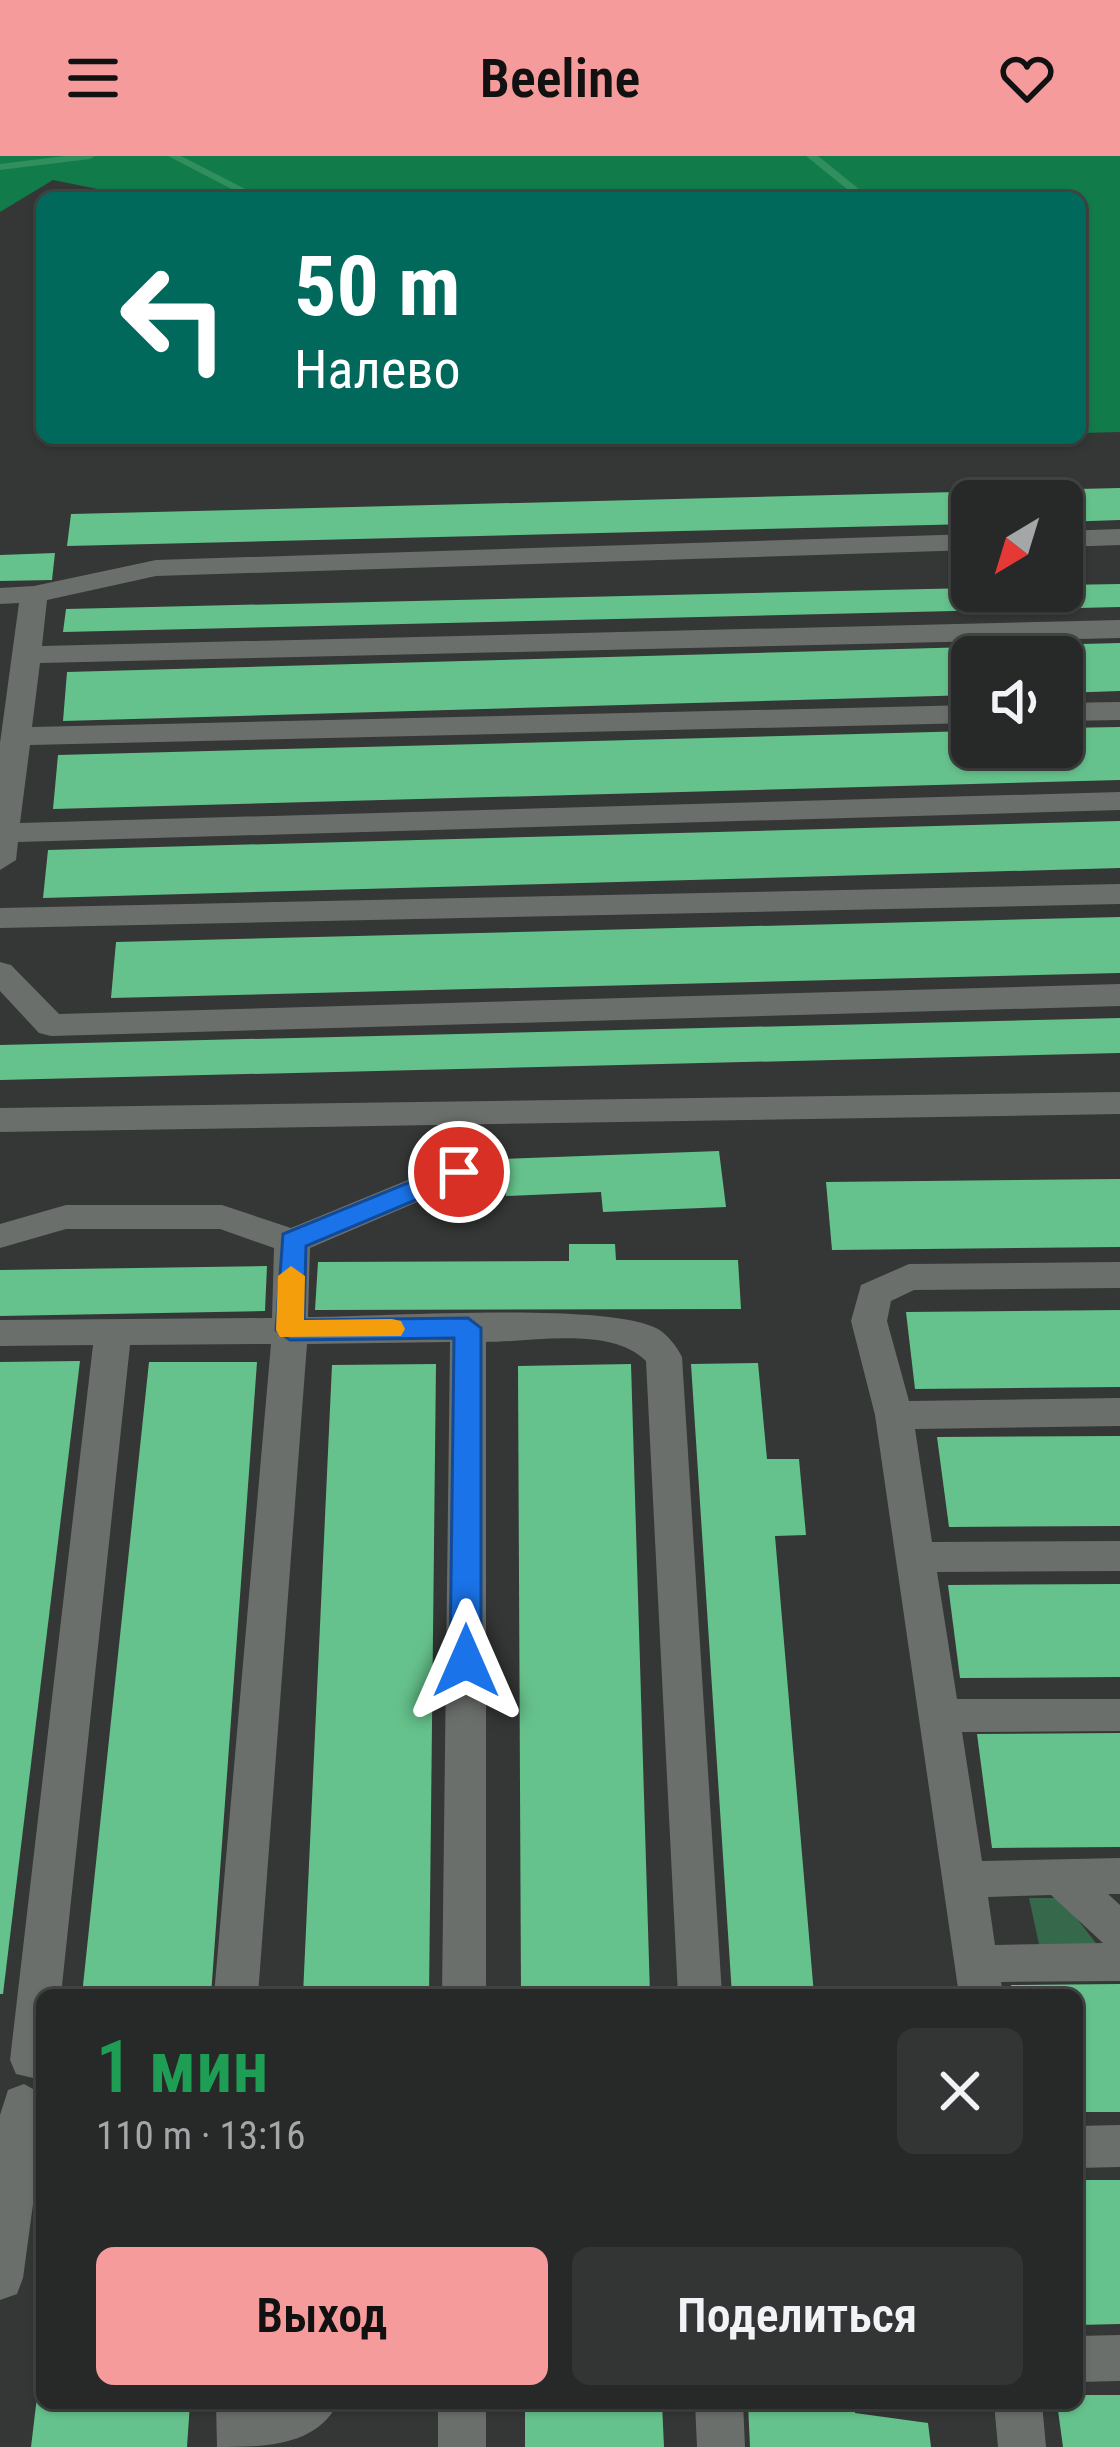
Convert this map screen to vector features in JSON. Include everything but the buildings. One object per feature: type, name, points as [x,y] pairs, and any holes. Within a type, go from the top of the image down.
[{"type":"lane","points":[[1083,538],[1120,537]]},
{"type":"lane","points":[[0,596],[34,594],[156,568],[951,543]]},
{"type":"lane","points":[[34,594],[2,847],[1120,801]]},
{"type":"lane","points":[[26,656],[1120,629]]},
{"type":"lane","points":[[1083,712],[1120,711]]},
{"type":"lane","points":[[16,736],[951,714]]},
{"type":"lane","points":[[0,918],[1120,894]]},
{"type":"lane","points":[[0,973],[51,1025],[1120,995]]},
{"type":"lane","points":[[0,1120],[1120,1103]]},
{"type":"lane","points":[[0,1236],[66,1217],[222,1216],[292,1241],[459,1172]]},
{"type":"lane","points":[[236,1989],[290,1330],[292,1241]]},
{"type":"lane","points":[[1120,1275],[909,1276],[874,1294],[869,1321],[894,1414],[979,1979],[1120,1962]]},
{"type":"lane","points":[[464,1989],[468,1328]]},
{"type":"lane","points":[[0,1333],[608,1328],[646,1339],[664,1358],[700,1989]]},
{"type":"lane","points":[[0,2278],[113,1332]]},
{"type":"lane","points":[[894,1414],[1120,1412]]},
{"type":"lane","points":[[915,1557],[1120,1556]]},
{"type":"lane","points":[[938,1716],[1120,1715]]},
{"type":"lane","points":[[965,1879],[1120,1876]]},
{"type":"lane","points":[[1060,1877],[1120,1932]]},
{"type":"lane","points":[[1083,2147],[1120,2146]]},
{"type":"lane","points":[[1083,2359],[1120,2358]]},
{"type":"lane","points":[[240,2409],[241,2447]]},
{"type":"lane","points":[[251,2447],[305,2409]]},
{"type":"lane","points":[[462,2409],[462,2447]]},
{"type":"lane","points":[[719,2409],[722,2447]]},
{"type":"lane","points":[[1019,2409],[1022,2447]]},
{"type":"green space","points":[[0,156],[1120,156],[1120,432],[1086,433],[1086,192],[112,192],[53,180],[0,212]]},
{"type":"green space","points":[[1029,1898],[1061,1898],[1102,1951],[1040,1949]]},
{"type":"waterway","points":[[0,167],[90,156]]},
{"type":"waterway","points":[[173,156],[246,192]]},
{"type":"waterway","points":[[811,156],[857,192]]},
{"type":"slow traffic","points":[[291,1276],[290,1330],[392,1329]]},
{"type":"route","points":[[459,1172],[292,1241],[290,1330],[468,1328],[466,1661]]}]
